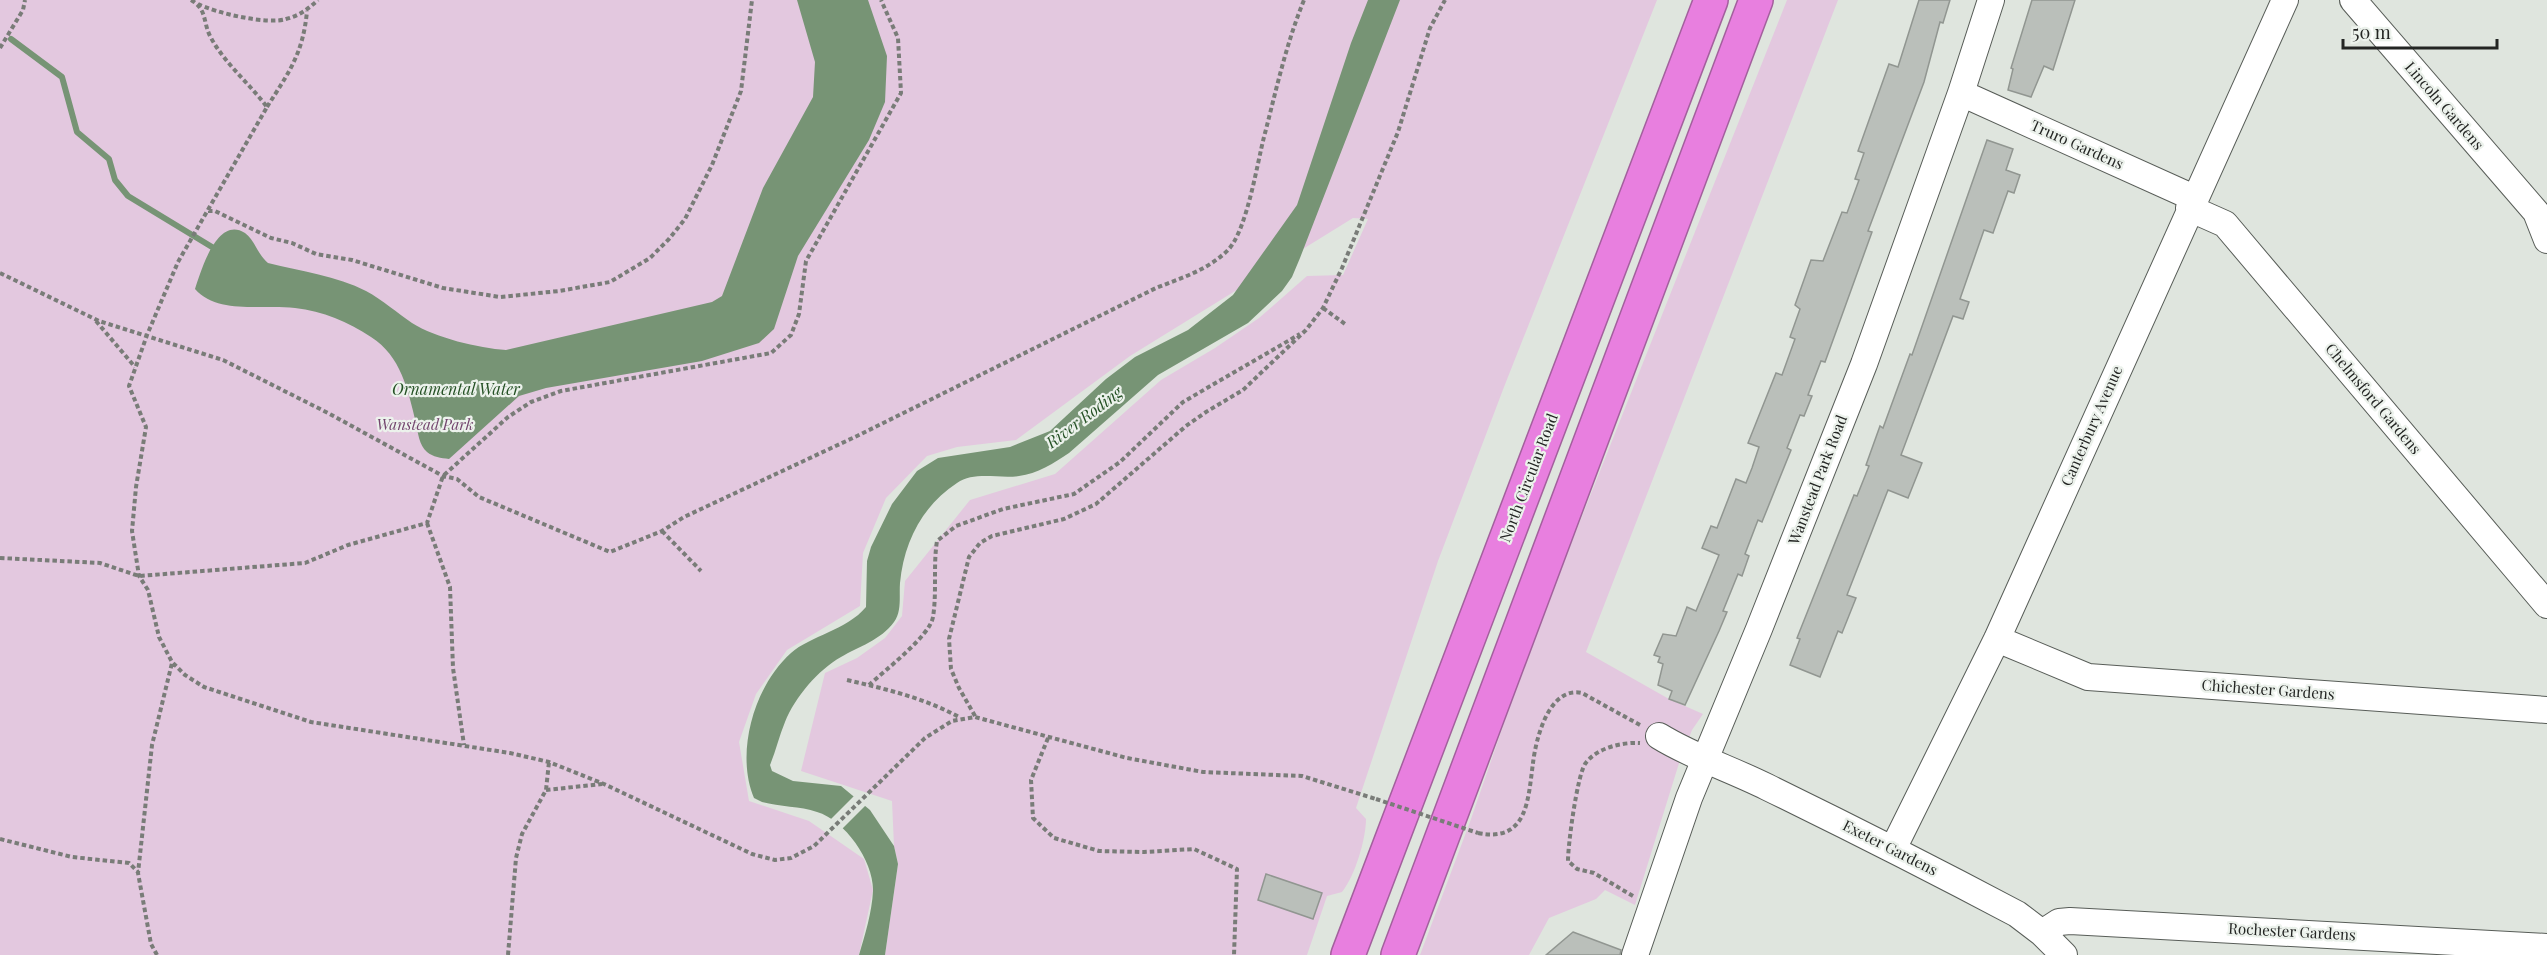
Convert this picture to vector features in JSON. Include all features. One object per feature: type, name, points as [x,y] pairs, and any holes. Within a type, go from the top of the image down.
[{"type":"highway","name":"North Circular Road","points":[[1348,955],[1710,0]]},
{"type":"highway","points":[[1398,955],[1756,0]]},
{"type":"street","name":"Wanstead Park Road","points":[[1635,955],[1704,758],[1760,629],[1864,364],[1961,93],[1991,0]]},
{"type":"street","name":"Canterbury Avenue","points":[[1893,849],[1997,639],[2284,0]]},
{"type":"street","name":"Lincoln Gardens","points":[[2353,0],[2541,216],[2547,240]]},
{"type":"street","name":"Truro Gardens","points":[[1961,93],[2192,203]]},
{"type":"street","name":"Chelmsford Gardens","points":[[2192,203],[2225,224],[2547,605]]},
{"type":"street","name":"Chichester Gardens","points":[[1997,639],[2088,677],[2547,710]]},
{"type":"street","name":"Exeter Gardens","points":[[1659,736],[1893,849],[2017,914],[2042,933],[2064,955]]},
{"type":"street","name":"Rochester Gardens","points":[[2042,933],[2059,922],[2070,921],[2547,948]]},
{"type":"path","points":[[0,48],[23,10],[25,0]]},
{"type":"path","points":[[191,0],[199,5],[242,18],[284,20],[307,11],[318,0]]},
{"type":"path","points":[[196,0],[204,13],[209,34],[220,52],[267,107]]},
{"type":"path","points":[[207,211],[215,211],[271,238],[292,243],[316,254],[352,260],[443,288],[500,297],[560,291],[610,282],[650,258],[685,219],[712,165],[741,91],[752,0]]},
{"type":"path","points":[[465,746],[453,668],[450,587],[427,523],[443,476],[507,417],[531,402],[561,392],[771,353],[791,335],[800,314],[806,261],[901,93],[898,38],[881,0]]},
{"type":"path","points":[[0,273],[93,318],[223,360],[328,413],[443,476],[457,479],[479,497],[610,552],[662,531],[684,517],[857,436],[1156,288],[1206,268],[1229,249],[1238,234],[1251,192],[1285,55],[1304,0]]},
{"type":"path","points":[[975,717],[951,669],[949,639],[969,557],[980,543],[992,536],[1064,519],[1096,504],[1186,426],[1244,390],[1306,330],[1323,308],[1342,268],[1398,132],[1431,28],[1445,0]]},
{"type":"path","points":[[307,11],[305,30],[295,63],[190,241],[147,336],[129,386],[146,427],[136,487],[132,531],[139,576],[148,590],[159,637],[172,662],[185,675],[204,687],[311,722],[465,746],[549,762],[604,784],[752,854],[775,860],[791,858],[814,846],[925,738],[960,717]]},
{"type":"path","points":[[1323,308],[1345,324]]},
{"type":"path","points":[[93,318],[135,368]]},
{"type":"path","points":[[868,685],[912,646],[933,619],[934,563],[938,541],[956,526],[1003,509],[1074,494],[1120,462],[1183,402],[1306,330]]},
{"type":"path","points":[[0,558],[100,563],[139,576],[305,563],[348,546],[427,523]]},
{"type":"path","points":[[662,531],[701,571]]},
{"type":"path","points":[[157,955],[151,944],[138,873],[152,746],[172,662]]},
{"type":"path","points":[[847,680],[937,705],[960,717],[975,717],[1128,758],[1203,772],[1302,776],[1492,836],[1503,834],[1518,823],[1530,793],[1533,761],[1545,723],[1553,704],[1564,694],[1572,691],[1582,693],[1659,736]]},
{"type":"path","points":[[1048,738],[1031,780],[1034,818],[1054,838],[1099,851],[1144,852],[1194,849],[1237,869],[1234,955]]},
{"type":"path","points":[[1631,742],[1605,749],[1586,763],[1580,774],[1568,843],[1568,861],[1577,869],[1594,873],[1610,881],[1651,906]]},
{"type":"path","points":[[508,955],[516,858],[522,834],[546,790],[549,762]]},
{"type":"path","points":[[546,790],[604,784]]},
{"type":"path","points":[[0,839],[72,857],[129,863],[138,873]]},
{"type":"green space","name":"Wanstead Park","points":[[0,0],[1657,0],[1438,561],[1356,808],[1366,819],[1359,857],[1342,892],[1327,896],[1307,955],[885,955],[898,864],[894,846],[892,801],[801,771],[825,673],[857,658],[885,638],[902,616],[905,581],[970,500],[1055,474],[1161,380],[1215,348],[1259,318],[1307,276],[1343,275],[1368,219],[1353,218],[1130,356],[1016,440],[957,447],[927,456],[886,498],[863,553],[860,606],[787,650],[756,694],[739,742],[749,801],[809,821],[864,859],[873,890],[859,955],[0,955]]},
{"type":"green space","points":[[1787,0],[1838,0],[1586,652],[1669,699],[1703,714],[1692,730],[1680,760],[1635,905],[1605,890],[1596,899],[1549,918],[1529,955],[1420,955],[1470,822],[1531,645]]},
{"type":"water","name":"Ornamental Water","points":[[797,0],[868,0],[887,56],[885,102],[869,140],[798,256],[774,329],[759,343],[702,361],[546,388],[519,396],[449,459],[432,455],[422,446],[402,375],[390,354],[371,337],[344,322],[315,312],[295,308],[228,305],[205,297],[195,289],[201,270],[218,238],[226,232],[235,230],[248,236],[268,263],[343,281],[372,295],[412,323],[433,333],[470,345],[495,349],[506,350],[712,302],[722,296],[763,188],[813,97],[815,62]]},
{"type":"water","name":"River Roding","points":[[1368,0],[1400,0],[1300,258],[1292,277],[1282,291],[1248,323],[1158,375],[1069,453],[1051,464],[1019,476],[971,477],[945,492],[925,514],[911,539],[902,568],[897,618],[883,634],[832,662],[824,669],[801,694],[789,713],[770,765],[772,771],[793,781],[841,786],[870,810],[894,846],[898,864],[885,955],[859,955],[870,915],[873,891],[869,868],[856,844],[838,824],[817,812],[769,804],[754,798],[747,761],[748,741],[758,702],[767,683],[791,653],[849,622],[866,607],[867,561],[871,547],[892,504],[917,471],[938,458],[1010,447],[1050,431],[1106,379],[1135,357],[1188,330],[1233,295],[1297,205],[1351,43]]},
{"type":"pier","points":[[855,795],[867,804],[841,830],[829,821]]},
{"type":"building","points":[[1919,0],[1950,0],[1943,23],[1940,22],[1924,82],[1868,231],[1872,232],[1825,362],[1821,361],[1808,395],[1812,396],[1804,416],[1800,415],[1787,448],[1791,450],[1762,522],[1758,520],[1745,554],[1749,556],[1742,576],[1738,574],[1723,611],[1727,612],[1685,705],[1669,699],[1672,691],[1658,685],[1663,664],[1658,662],[1660,657],[1654,655],[1663,634],[1676,636],[1687,607],[1696,611],[1719,555],[1702,548],[1711,526],[1717,528],[1736,479],[1746,483],[1752,468],[1759,447],[1748,443],[1776,373],[1782,375],[1795,339],[1790,337],[1800,309],[1795,305],[1811,260],[1823,261],[1842,212],[1847,213],[1859,180],[1855,179],[1864,153],[1858,151],[1889,64],[1898,67]]},
{"type":"building","points":[[2032,0],[2075,0],[2053,70],[2044,66],[2031,97],[2008,90],[2013,69],[2011,68]]},
{"type":"building","points":[[1987,140],[2013,149],[2006,170],[2020,175],[2014,193],[2008,191],[1993,233],[1984,230],[1960,299],[1969,302],[1963,319],[1953,316],[1901,455],[1922,463],[1908,498],[1888,490],[1847,595],[1856,598],[1842,633],[1838,631],[1820,677],[1790,665],[1800,639],[1797,638],[1854,495],[1857,496],[1869,466],[1866,465],[1880,426],[1883,428],[1910,354],[1912,355]]},
{"type":"building","points":[[1266,874],[1322,893],[1313,919],[1258,900]]},
{"type":"building","points":[[1573,932],[1621,950],[1620,955],[1546,955]]},
{"type":"waterway","points":[[11,39],[62,77],[77,132],[109,159],[115,180],[128,196],[212,247]]}]
